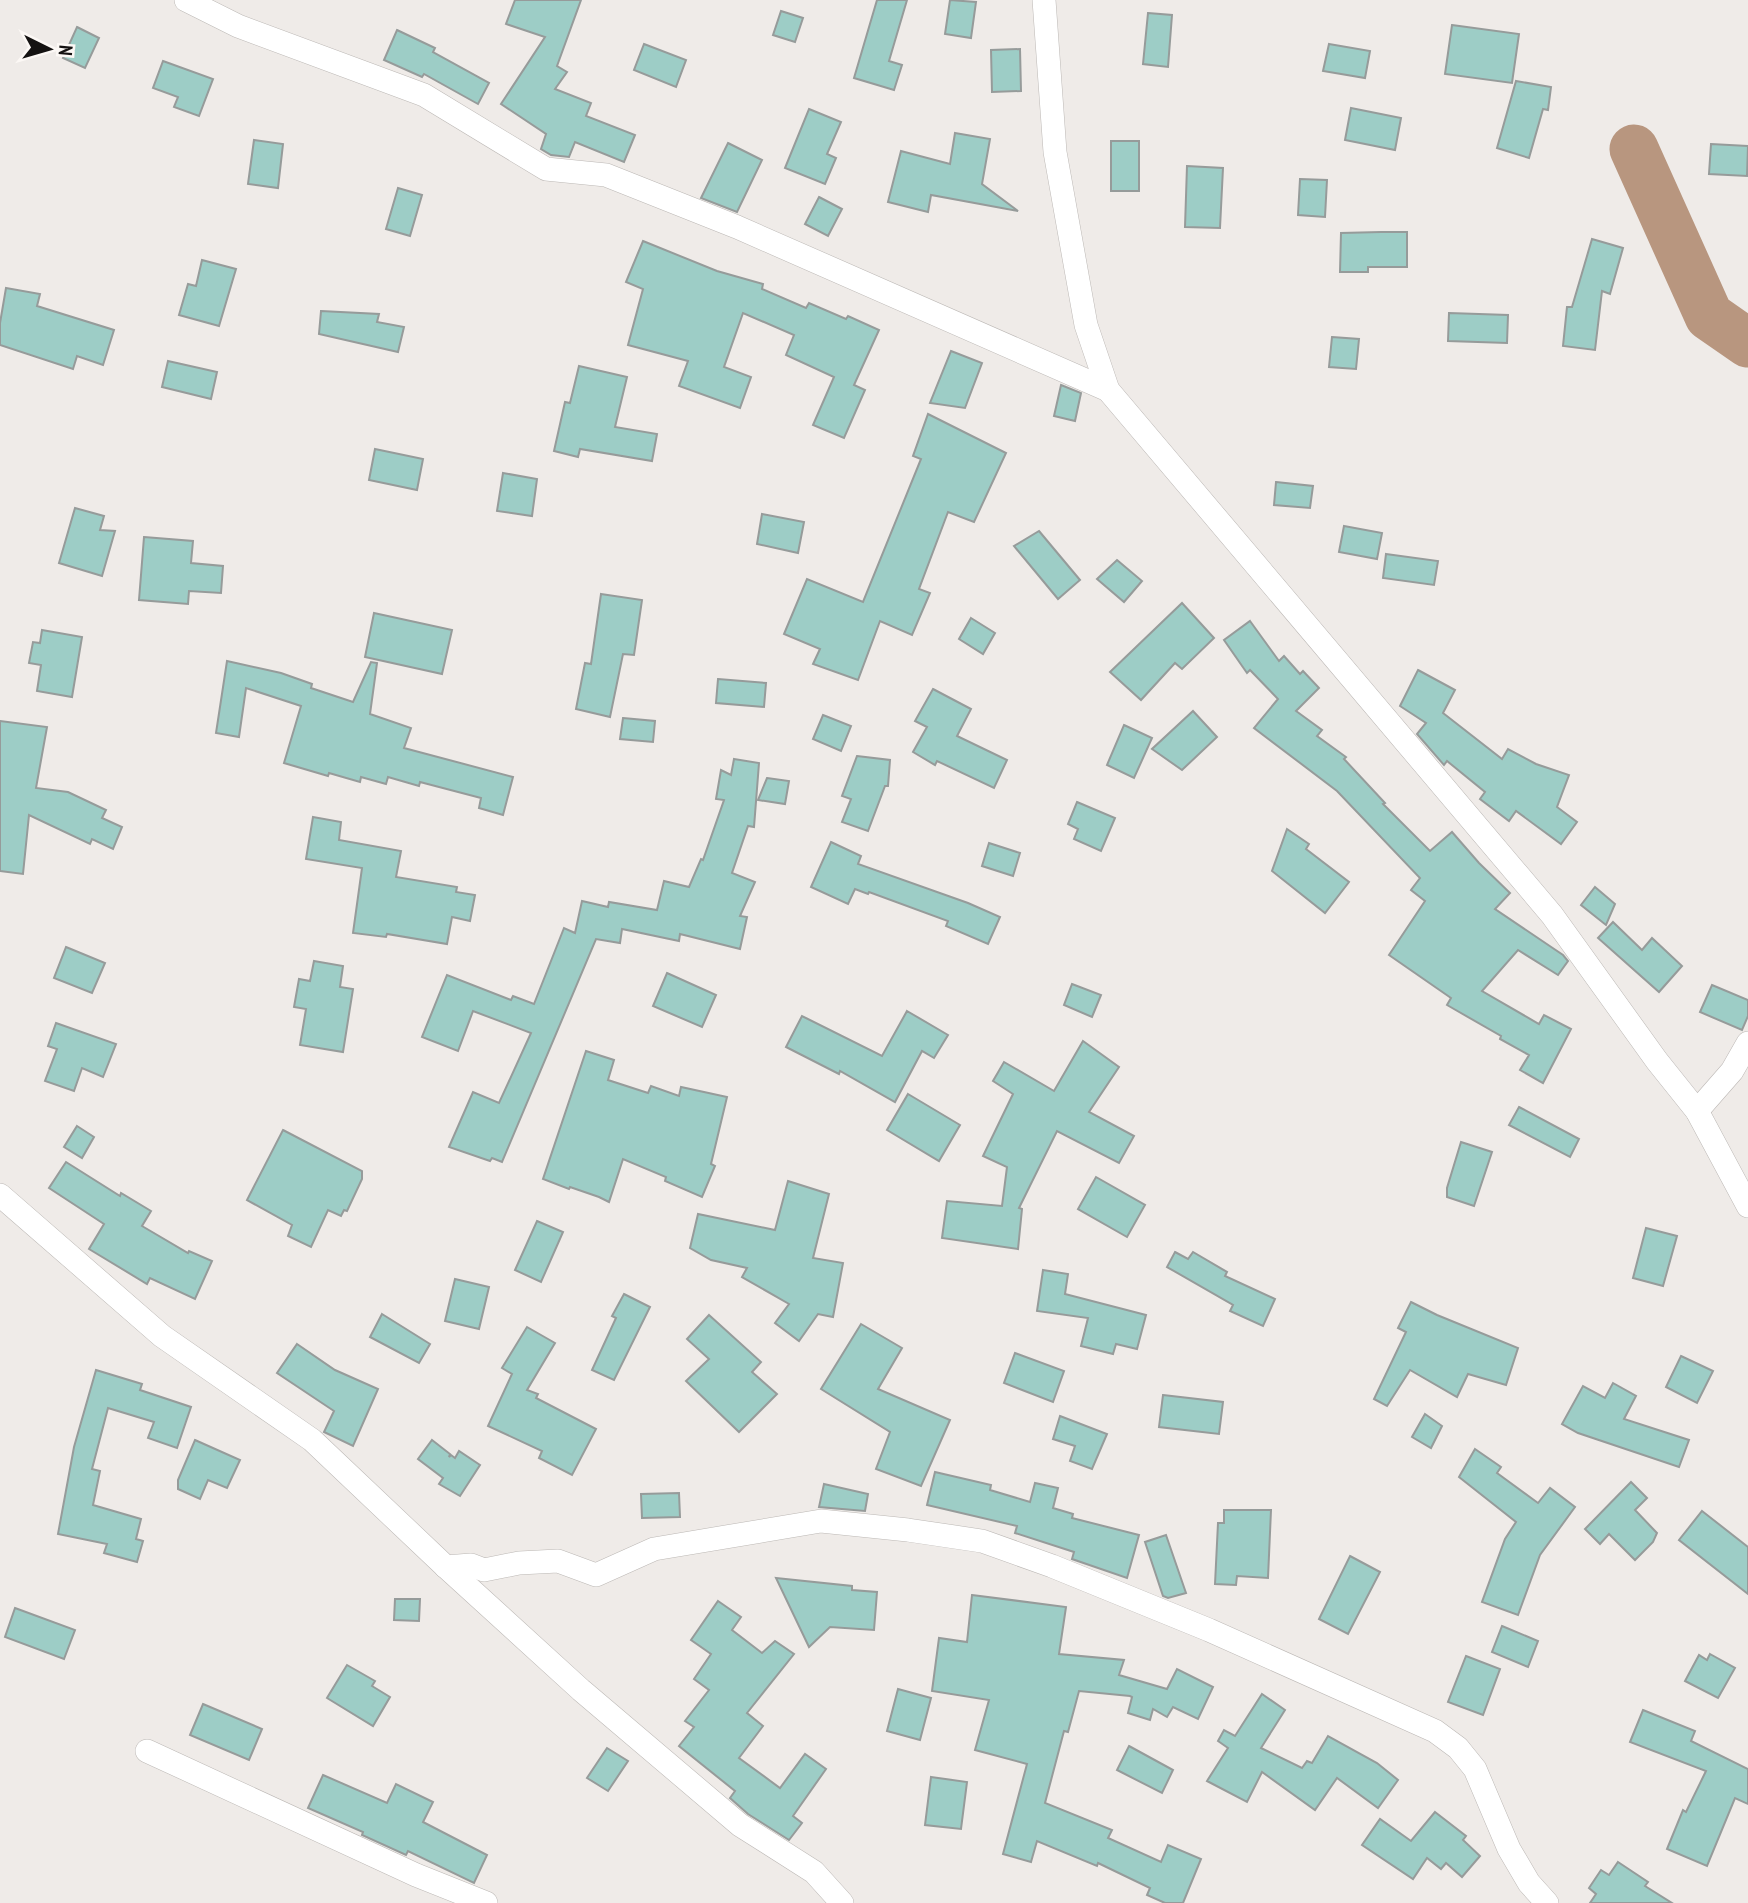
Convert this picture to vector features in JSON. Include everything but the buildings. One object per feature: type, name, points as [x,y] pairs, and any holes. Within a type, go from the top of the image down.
[{"type":"street","points":[[186,0],[238,26],[424,95],[546,169],[606,175],[737,227],[1108,390]]},
{"type":"street","points":[[1044,0],[1055,152],[1086,325],[1108,390],[1552,915],[1657,1061],[1697,1111],[1748,1206]]},
{"type":"street","points":[[1697,1111],[1732,1071],[1748,1043]]},
{"type":"street","points":[[0,1195],[162,1336],[312,1440],[581,1690],[740,1825],[814,1872],[842,1903]]},
{"type":"street","points":[[446,1567],[471,1565],[484,1570],[520,1563],[558,1561],[596,1575],[654,1549],[821,1521],[982,1541],[1052,1566],[1209,1630],[1435,1731],[1458,1748],[1475,1769],[1509,1849],[1529,1883],[1547,1903]]},
{"type":"street","points":[[147,1751],[416,1875],[486,1903]]},
{"type":"waterway","points":[[1634,149],[1709,316],[1748,343]]}]
